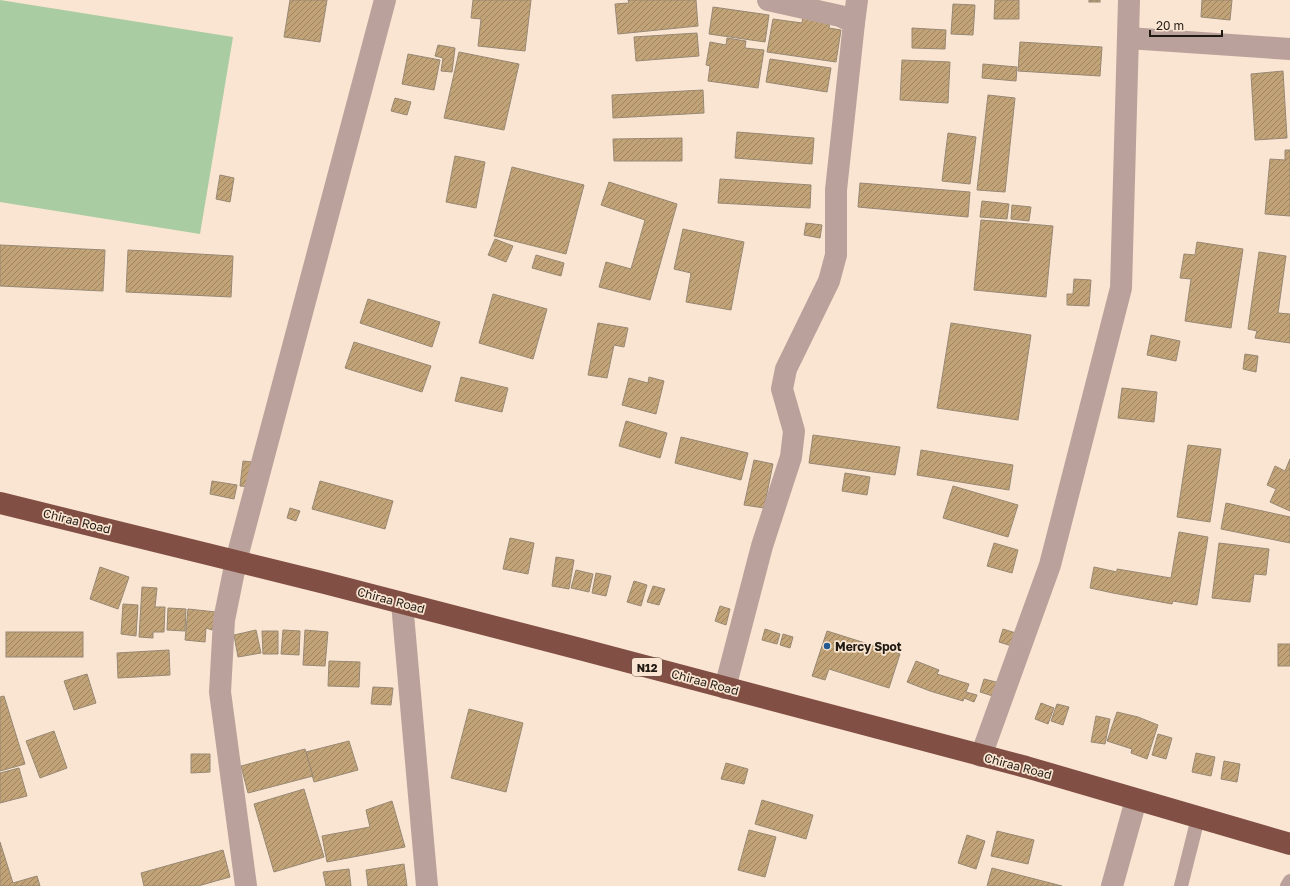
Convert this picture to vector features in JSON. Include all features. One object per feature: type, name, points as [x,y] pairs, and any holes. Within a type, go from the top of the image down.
[{"type":"highway","name":"Chiraa Road","points":[[0,503],[402,603],[1026,767],[1290,844]]},
{"type":"street","points":[[246,886],[220,692],[224,620],[236,561],[385,0]]},
{"type":"street","points":[[768,0],[840,16],[854,23]]},
{"type":"street","points":[[725,688],[762,546],[791,456],[794,431],[782,389],[786,369],[829,281],[836,255],[836,190],[857,0]]},
{"type":"street","points":[[981,756],[1050,565],[1121,288],[1129,0]]},
{"type":"street","points":[[1128,38],[1290,49]]},
{"type":"street","points":[[402,603],[427,886]]},
{"type":"street","points":[[1112,886],[1136,800]]},
{"type":"lane","points":[[1181,886],[1198,818]]},
{"type":"lane","points":[[1287,886],[1290,881]]},
{"type":"green space","points":[[0,0],[233,37],[200,234],[0,202]]},
{"type":"building","points":[[290,0],[327,0],[320,42],[284,37]]},
{"type":"building","points":[[473,0],[531,0],[525,51],[478,46],[481,19],[471,18]]},
{"type":"building","points":[[628,0],[696,0],[698,26],[618,34],[615,4],[629,3]]},
{"type":"building","points":[[995,0],[1019,0],[1019,19],[994,19]]},
{"type":"building","points":[[1089,0],[1100,0],[1100,2],[1089,2]]},
{"type":"building","points":[[1202,0],[1232,0],[1230,20],[1201,17]]},
{"type":"building","points":[[953,4],[975,5],[973,35],[951,34]]},
{"type":"building","points":[[713,7],[769,15],[765,42],[709,34]]},
{"type":"building","points":[[803,16],[830,20],[829,28],[841,30],[836,62],[767,52],[773,19],[802,23]]},
{"type":"building","points":[[912,28],[946,30],[945,49],[912,48]]},
{"type":"building","points":[[697,33],[699,56],[636,61],[634,37]]},
{"type":"building","points":[[727,38],[746,41],[745,48],[764,50],[758,88],[708,81],[710,66],[706,65],[710,42],[726,45]]},
{"type":"building","points":[[1020,42],[1102,47],[1100,76],[1018,71]]},
{"type":"building","points":[[438,45],[455,48],[452,72],[441,71],[443,58],[435,56]]},
{"type":"building","points":[[459,52],[519,64],[504,130],[444,118]]},
{"type":"building","points":[[408,54],[440,60],[434,90],[402,84]]},
{"type":"building","points":[[770,59],[831,68],[827,92],[766,82]]},
{"type":"building","points":[[902,60],[950,62],[948,103],[900,100]]},
{"type":"building","points":[[983,64],[1017,67],[1016,81],[982,78]]},
{"type":"building","points":[[1283,71],[1287,138],[1255,140],[1251,74]]},
{"type":"building","points":[[703,90],[704,113],[613,118],[612,95]]},
{"type":"building","points":[[988,95],[1015,98],[1005,192],[977,190]]},
{"type":"building","points":[[395,98],[411,102],[407,115],[391,111]]},
{"type":"building","points":[[737,132],[814,138],[812,164],[735,158]]},
{"type":"building","points":[[948,133],[976,137],[970,184],[942,181]]},
{"type":"building","points":[[682,138],[682,161],[614,161],[613,139]]},
{"type":"building","points":[[1285,150],[1290,150],[1290,216],[1265,214],[1270,159],[1285,160]]},
{"type":"building","points":[[455,156],[485,162],[476,208],[446,202]]},
{"type":"building","points":[[512,167],[584,185],[566,254],[494,236]]},
{"type":"building","points":[[220,175],[234,178],[230,202],[216,199]]},
{"type":"building","points":[[720,179],[811,185],[810,208],[718,203]]},
{"type":"building","points":[[609,182],[677,204],[650,300],[599,287],[606,262],[631,269],[645,220],[601,205]]},
{"type":"building","points":[[860,183],[970,192],[968,217],[858,207]]},
{"type":"building","points":[[982,201],[1009,204],[1007,219],[980,217]]},
{"type":"building","points":[[1012,205],[1031,207],[1029,221],[1011,219]]},
{"type":"building","points":[[981,220],[1053,226],[1046,297],[974,290]]},
{"type":"building","points":[[806,223],[822,225],[820,238],[804,235]]},
{"type":"building","points":[[683,229],[744,242],[731,310],[686,302],[691,273],[674,269]]},
{"type":"building","points":[[495,239],[513,246],[506,262],[488,255]]},
{"type":"building","points":[[1197,242],[1243,249],[1231,328],[1185,321],[1191,279],[1180,278],[1184,254],[1195,255]]},
{"type":"building","points":[[0,245],[105,250],[103,291],[0,286]]},
{"type":"building","points":[[128,250],[233,256],[231,297],[126,292]]},
{"type":"building","points":[[1259,252],[1286,256],[1278,313],[1290,314],[1290,343],[1255,338],[1257,331],[1248,329]]},
{"type":"building","points":[[536,255],[564,263],[561,276],[532,268]]},
{"type":"building","points":[[1074,279],[1091,280],[1089,306],[1067,305],[1067,294],[1073,294]]},
{"type":"building","points":[[493,294],[547,309],[533,359],[479,343]]},
{"type":"building","points":[[368,299],[440,322],[432,347],[360,323]]},
{"type":"building","points":[[598,323],[628,328],[624,347],[614,345],[607,378],[588,375]]},
{"type":"building","points":[[951,323],[1031,335],[1018,420],[937,408]]},
{"type":"building","points":[[1151,335],[1180,341],[1176,361],[1147,355]]},
{"type":"building","points":[[354,342],[431,366],[422,392],[345,368]]},
{"type":"building","points":[[1245,354],[1258,356],[1256,372],[1243,369]]},
{"type":"building","points":[[461,377],[508,388],[502,412],[455,401]]},
{"type":"building","points":[[649,377],[664,381],[656,414],[622,405],[629,378],[648,383]]},
{"type":"building","points":[[1122,388],[1157,392],[1154,422],[1118,418]]},
{"type":"building","points":[[626,421],[667,433],[660,458],[619,446]]},
{"type":"building","points":[[813,435],[900,447],[895,475],[809,463]]},
{"type":"building","points":[[681,437],[748,453],[741,480],[675,463]]},
{"type":"building","points":[[1188,445],[1221,449],[1210,522],[1177,517]]},
{"type":"building","points":[[921,450],[1013,465],[1009,490],[917,475]]},
{"type":"building","points":[[1290,459],[1290,511],[1270,502],[1276,489],[1267,485],[1275,466],[1285,471]]},
{"type":"building","points":[[754,460],[773,464],[764,508],[744,505]]},
{"type":"building","points":[[243,461],[263,463],[260,488],[240,486]]},
{"type":"building","points":[[845,473],[870,477],[867,495],[842,491]]},
{"type":"building","points":[[212,481],[237,485],[234,499],[210,494]]},
{"type":"building","points":[[320,481],[393,501],[385,529],[312,509]]},
{"type":"building","points":[[953,486],[1018,505],[1008,537],[943,518]]},
{"type":"building","points":[[1226,503],[1290,517],[1290,543],[1221,529]]},
{"type":"building","points":[[290,508],[300,511],[296,521],[287,518]]},
{"type":"building","points":[[1179,532],[1208,537],[1197,605],[1173,601],[1172,604],[1090,588],[1094,567],[1117,572],[1117,569],[1171,578]]},
{"type":"building","points":[[510,538],[534,543],[528,574],[503,569]]},
{"type":"building","points":[[994,543],[1018,550],[1012,573],[987,566]]},
{"type":"building","points":[[1219,543],[1269,549],[1266,575],[1254,574],[1250,602],[1212,598]]},
{"type":"building","points":[[556,557],[574,560],[569,589],[552,586]]},
{"type":"building","points":[[100,567],[129,577],[118,609],[90,599]]},
{"type":"building","points":[[576,570],[593,574],[589,592],[571,588]]},
{"type":"building","points":[[596,573],[611,576],[606,596],[592,593]]},
{"type":"building","points":[[634,581],[647,585],[641,606],[627,602]]},
{"type":"building","points":[[653,586],[665,589],[659,605],[647,602]]},
{"type":"building","points":[[142,587],[157,588],[155,607],[165,607],[164,632],[153,632],[153,638],[139,637]]},
{"type":"building","points":[[123,604],[138,605],[136,636],[121,634]]},
{"type":"building","points":[[720,606],[730,609],[726,625],[715,621]]},
{"type":"building","points":[[168,608],[186,609],[185,631],[167,630]]},
{"type":"building","points":[[188,609],[216,612],[212,630],[206,628],[205,642],[185,640]]},
{"type":"building","points":[[765,629],[780,634],[777,644],[762,640]]},
{"type":"building","points":[[1003,629],[1019,634],[1015,647],[999,642]]},
{"type":"building","points":[[256,630],[261,653],[238,657],[234,635]]},
{"type":"building","points":[[283,630],[300,631],[299,655],[281,654]]},
{"type":"building","points":[[305,630],[328,632],[325,666],[303,665]]},
{"type":"building","points":[[262,631],[278,631],[278,654],[263,654]]},
{"type":"building","points":[[827,631],[900,654],[889,688],[829,669],[825,680],[812,676]]},
{"type":"building","points":[[6,632],[83,632],[83,657],[6,657]]},
{"type":"building","points":[[783,634],[793,637],[790,648],[780,645]]},
{"type":"building","points":[[1278,644],[1290,644],[1290,666],[1278,666]]},
{"type":"building","points":[[169,650],[170,675],[118,678],[117,653]]},
{"type":"building","points":[[329,661],[360,662],[359,687],[328,686]]},
{"type":"building","points":[[916,661],[939,670],[937,674],[969,684],[966,692],[977,695],[974,702],[964,698],[963,701],[907,682]]},
{"type":"building","points":[[87,674],[96,703],[74,710],[64,681]]},
{"type":"building","points":[[984,679],[1000,683],[996,697],[980,692]]},
{"type":"building","points":[[373,687],[393,688],[391,705],[371,704]]},
{"type":"building","points":[[4,696],[25,764],[0,771],[0,697]]},
{"type":"building","points":[[1041,703],[1054,708],[1048,724],[1035,719]]},
{"type":"building","points":[[1057,704],[1069,707],[1063,725],[1051,721]]},
{"type":"building","points":[[469,709],[523,723],[506,792],[451,778]]},
{"type":"building","points":[[1117,712],[1138,717],[1158,725],[1147,759],[1131,753],[1132,749],[1107,741]]},
{"type":"building","points":[[1096,716],[1110,719],[1105,744],[1091,742]]},
{"type":"building","points":[[54,731],[67,768],[40,778],[26,741]]},
{"type":"building","points":[[1158,734],[1172,738],[1166,759],[1152,755]]},
{"type":"building","points":[[349,741],[358,770],[314,782],[306,752]]},
{"type":"building","points":[[305,749],[313,776],[248,793],[241,766]]},
{"type":"building","points":[[1196,753],[1215,757],[1211,776],[1192,772]]},
{"type":"building","points":[[191,754],[210,754],[210,772],[191,773]]},
{"type":"building","points":[[1224,761],[1240,764],[1237,782],[1221,779]]},
{"type":"building","points":[[726,763],[748,769],[744,784],[721,779]]},
{"type":"building","points":[[19,768],[27,796],[0,803],[0,773]]},
{"type":"building","points":[[304,789],[324,857],[274,872],[254,804]]},
{"type":"building","points":[[762,800],[813,815],[806,839],[755,824]]},
{"type":"building","points":[[392,801],[405,847],[327,862],[322,836],[370,827],[366,810]]},
{"type":"building","points":[[749,830],[776,837],[765,877],[738,870]]},
{"type":"building","points":[[997,831],[1034,840],[1028,864],[991,856]]},
{"type":"building","points":[[967,835],[985,841],[976,869],[958,863]]},
{"type":"building","points":[[0,842],[13,883],[37,876],[40,886],[0,886]]},
{"type":"building","points":[[223,850],[230,877],[198,886],[144,886],[141,873]]},
{"type":"building","points":[[404,864],[407,886],[368,886],[366,870]]},
{"type":"building","points":[[992,868],[1062,886],[987,886]]},
{"type":"building","points":[[349,869],[351,886],[326,886],[323,872]]},
{"type":"place","name":"Mercy Spot","points":[[827,646]]}]
